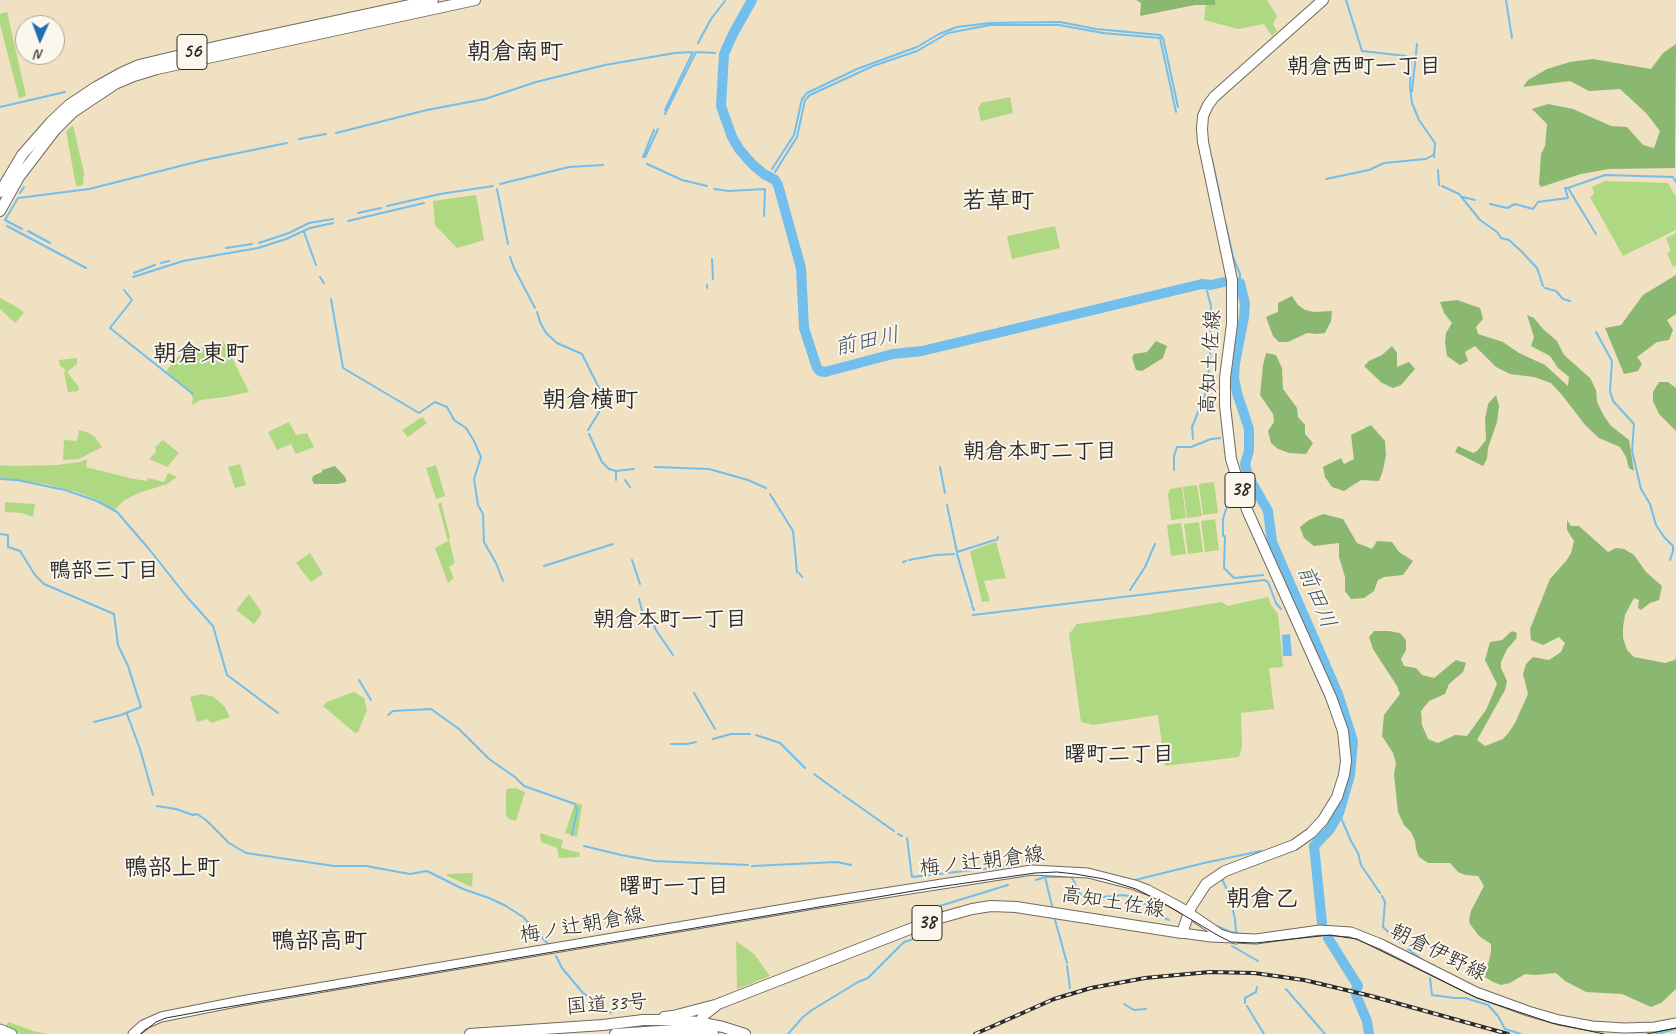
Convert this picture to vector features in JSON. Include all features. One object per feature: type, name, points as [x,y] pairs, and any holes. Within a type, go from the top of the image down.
[{"type":"main road","name":"56","points":[[0,192],[22,156],[50,122],[68,105],[96,87],[140,65],[433,0]]},
{"type":"main road","name":"56","points":[[0,211],[18,177],[55,130],[73,112],[115,84],[134,76],[157,70],[475,0]]},
{"type":"main road","name":"高知土佐線","points":[[696,1026],[704,1014],[718,1004],[933,920],[972,909],[997,906],[1016,907],[1182,933],[1188,913],[1197,894],[1206,884],[1226,871],[1294,845],[1311,833],[1323,820],[1337,797],[1344,775],[1345,751],[1343,731],[1290,604],[1247,510],[1231,459],[1226,430],[1225,401],[1226,370],[1232,324],[1232,280],[1203,142],[1202,129],[1204,116],[1214,97],[1323,0]]},
{"type":"main road","name":"梅ノ辻朝倉線","points":[[133,1034],[143,1025],[161,1016],[241,1001],[810,905],[1032,870],[1075,871],[1105,877],[1148,890],[1220,934],[1236,939]]},
{"type":"main road","name":"朝倉伊野線","points":[[1182,933],[1236,939],[1256,939],[1320,930],[1351,932],[1365,936],[1476,992],[1559,1020],[1592,1026],[1624,1028],[1655,1027],[1676,1023]]},
{"type":"main road","points":[[644,1020],[654,1017],[673,1016],[718,1004]]},
{"type":"main road","name":"国道33号","points":[[470,1034],[590,1030],[644,1020],[723,1027],[745,1034]]},
{"type":"main road","name":"国道33号","points":[[615,1034],[696,1026],[712,1034]]},
{"type":"main road","points":[[1,1032],[12,1034]]},
{"type":"green space","points":[[1136,0],[1215,0],[1215,5],[1195,5],[1140,16],[1141,3]]},
{"type":"green space","points":[[1215,0],[1267,0],[1277,16],[1273,24],[1277,31],[1272,36],[1264,24],[1238,29],[1204,20],[1206,5],[1215,5]]},
{"type":"green space","points":[[7,12],[15,47],[15,65],[19,65],[26,96],[19,98],[0,24],[0,14]]},
{"type":"green space","points":[[1676,44],[1675,168],[1609,169],[1581,174],[1541,187],[1539,184],[1541,154],[1545,146],[1547,124],[1532,109],[1548,104],[1573,109],[1611,126],[1627,127],[1643,145],[1654,148],[1660,131],[1646,113],[1620,89],[1589,91],[1570,81],[1523,87],[1528,80],[1547,69],[1570,62],[1593,59],[1651,69],[1663,53]]},
{"type":"green space","points":[[1010,97],[1013,113],[981,121],[978,108],[981,103]]},
{"type":"green space","points":[[73,125],[84,173],[83,185],[76,186],[66,131]]},
{"type":"green space","points":[[1605,181],[1668,183],[1676,197],[1676,230],[1623,256],[1590,197],[1594,194],[1592,187]]},
{"type":"green space","points":[[476,195],[484,240],[457,248],[435,225],[433,201]]},
{"type":"green space","points":[[1055,226],[1060,248],[1012,259],[1007,236]]},
{"type":"green space","points":[[1676,233],[1676,265],[1673,267],[1667,253],[1671,251],[1666,238]]},
{"type":"green space","points":[[1676,275],[1676,314],[1667,320],[1673,330],[1669,340],[1657,342],[1637,357],[1642,364],[1638,371],[1624,374],[1605,328],[1621,325],[1643,295]]},
{"type":"green space","points":[[1292,296],[1298,305],[1305,310],[1314,312],[1332,311],[1331,321],[1325,333],[1307,333],[1288,342],[1279,342],[1273,336],[1266,317],[1278,312],[1278,303]]},
{"type":"green space","points":[[0,298],[24,313],[15,323],[0,309]]},
{"type":"green space","points":[[1457,300],[1480,308],[1483,319],[1476,327],[1478,334],[1503,342],[1519,353],[1545,365],[1568,386],[1569,377],[1558,368],[1550,356],[1531,346],[1534,337],[1527,315],[1534,318],[1557,341],[1564,355],[1590,378],[1596,390],[1597,402],[1604,416],[1611,426],[1629,440],[1634,471],[1629,468],[1626,457],[1620,447],[1599,438],[1586,426],[1551,383],[1534,377],[1510,374],[1496,367],[1475,346],[1465,352],[1468,361],[1460,365],[1447,356],[1446,333],[1452,323],[1444,313],[1440,302]]},
{"type":"green space","points":[[1156,341],[1167,346],[1163,358],[1142,371],[1136,370],[1132,358],[1134,354],[1147,352]]},
{"type":"green space","points":[[224,342],[249,392],[200,400],[192,405],[193,398],[189,391],[166,372],[174,360],[188,350]]},
{"type":"green space","points":[[1392,346],[1397,353],[1397,367],[1409,362],[1415,369],[1401,385],[1393,388],[1382,383],[1364,366],[1369,361],[1382,355]]},
{"type":"green space","points":[[1266,353],[1276,355],[1282,368],[1283,389],[1297,408],[1298,417],[1305,425],[1305,434],[1313,443],[1306,454],[1289,453],[1278,449],[1271,443],[1268,431],[1274,422],[1273,414],[1260,395]]},
{"type":"green space","points":[[77,358],[77,364],[67,372],[79,387],[78,391],[68,392],[64,372],[66,370],[60,366],[59,360]]},
{"type":"green space","points":[[1659,382],[1668,382],[1676,388],[1676,431],[1659,414],[1653,401],[1653,392]]},
{"type":"green space","points":[[1496,395],[1499,406],[1497,422],[1488,448],[1487,459],[1483,466],[1455,452],[1458,446],[1473,453],[1486,440],[1485,419],[1488,404]]},
{"type":"green space","points":[[422,417],[427,423],[408,437],[402,430]]},
{"type":"green space","points":[[289,422],[296,435],[307,433],[314,447],[296,454],[291,444],[277,450],[268,432]]},
{"type":"green space","points":[[1371,425],[1385,441],[1386,455],[1379,481],[1361,480],[1344,491],[1332,487],[1325,477],[1323,467],[1341,458],[1344,464],[1354,459],[1351,435]]},
{"type":"green space","points":[[79,430],[95,437],[102,447],[79,459],[63,460],[64,440],[77,441]]},
{"type":"green space","points":[[163,440],[179,453],[167,467],[149,459],[156,452],[155,447]]},
{"type":"green space","points":[[87,459],[86,467],[134,479],[147,481],[148,478],[164,482],[168,473],[177,477],[167,484],[139,493],[123,501],[115,510],[98,500],[77,492],[45,484],[0,478],[0,465],[57,465],[80,462]]},
{"type":"green space","points":[[240,464],[246,485],[235,488],[228,467]]},
{"type":"green space","points":[[436,465],[445,496],[436,499],[426,468]]},
{"type":"green space","points":[[335,466],[346,478],[346,482],[314,484],[313,476],[322,472],[322,470]]},
{"type":"green space","points":[[1214,482],[1218,513],[1203,515],[1199,484]]},
{"type":"green space","points":[[1197,485],[1202,516],[1187,518],[1183,487]]},
{"type":"green space","points":[[1182,487],[1186,518],[1171,520],[1168,494],[1170,489]]},
{"type":"green space","points":[[5,502],[35,504],[33,517],[22,513],[5,512]]},
{"type":"green space","points":[[441,502],[455,563],[449,567],[454,578],[448,583],[435,548],[448,541],[438,504]]},
{"type":"green space","points":[[1323,514],[1343,519],[1357,543],[1372,549],[1377,541],[1392,542],[1399,552],[1413,561],[1403,575],[1384,577],[1378,580],[1374,591],[1364,598],[1351,599],[1345,591],[1345,577],[1339,557],[1339,543],[1314,546],[1304,538],[1300,527],[1309,520]]},
{"type":"green space","points":[[1215,519],[1219,550],[1205,552],[1201,521]]},
{"type":"green space","points":[[1567,520],[1571,526],[1579,526],[1608,552],[1616,548],[1624,549],[1634,555],[1646,572],[1662,586],[1659,600],[1650,603],[1641,610],[1638,608],[1639,600],[1634,598],[1625,615],[1623,627],[1623,638],[1627,650],[1634,657],[1665,663],[1675,660],[1676,657],[1676,989],[1661,1003],[1651,1007],[1622,994],[1586,992],[1565,981],[1556,973],[1525,974],[1510,983],[1501,985],[1485,977],[1491,944],[1479,936],[1469,920],[1471,911],[1484,886],[1478,876],[1465,875],[1458,872],[1450,863],[1428,863],[1419,857],[1411,832],[1404,825],[1398,812],[1394,774],[1396,763],[1393,753],[1382,736],[1384,715],[1400,694],[1397,686],[1373,649],[1369,637],[1374,631],[1400,633],[1406,640],[1406,650],[1401,659],[1404,666],[1416,668],[1422,675],[1434,678],[1456,660],[1466,663],[1463,672],[1449,684],[1445,694],[1429,701],[1421,711],[1422,725],[1428,739],[1438,743],[1455,735],[1467,736],[1486,710],[1497,684],[1485,660],[1490,642],[1502,640],[1512,631],[1517,633],[1516,639],[1507,649],[1501,662],[1501,668],[1507,681],[1505,690],[1477,740],[1485,746],[1503,739],[1509,732],[1528,694],[1523,674],[1526,664],[1533,657],[1549,660],[1561,652],[1565,643],[1559,637],[1543,645],[1531,640],[1530,629],[1550,579],[1571,553],[1574,541],[1567,530]]},
{"type":"green space","points":[[1199,522],[1203,552],[1188,554],[1184,524]]},
{"type":"green space","points":[[1181,523],[1186,554],[1171,556],[1167,525]]},
{"type":"green space","points":[[996,542],[1006,578],[984,581],[990,601],[982,602],[970,551]]},
{"type":"green space","points":[[310,553],[323,574],[311,582],[296,563]]},
{"type":"green space","points":[[249,594],[262,613],[254,624],[236,610]]},
{"type":"green space","points":[[1268,597],[1278,614],[1283,667],[1269,668],[1274,709],[1241,713],[1242,746],[1239,757],[1165,766],[1158,715],[1093,725],[1081,722],[1069,634],[1077,624],[1221,602],[1228,606]]},
{"type":"green space","points":[[354,692],[364,698],[367,710],[358,732],[355,733],[323,706],[327,702]]},
{"type":"green space","points":[[202,694],[214,697],[225,707],[230,717],[211,723],[207,719],[197,722],[190,697]]},
{"type":"green space","points":[[516,788],[525,792],[516,821],[509,819],[506,815],[506,791],[507,789]]},
{"type":"green space","points":[[575,803],[582,805],[577,837],[565,833]]},
{"type":"green space","points":[[540,833],[563,840],[561,848],[580,853],[579,857],[559,858],[557,848],[541,842]]},
{"type":"green space","points":[[473,873],[472,887],[447,876],[447,874]]},
{"type":"green space","points":[[736,941],[754,954],[770,976],[737,989]]},
{"type":"green space","points":[[9,1022],[47,1034],[21,1034],[4,1027]]},
{"type":"water","points":[[1290,634],[1292,656],[1283,656],[1282,635]]},
{"type":"waterway","name":"前田川","points":[[752,0],[724,54],[721,106],[732,137],[739,149],[752,164],[775,180],[778,185],[801,268],[804,328],[817,368],[820,371],[825,372],[893,354],[922,351],[1202,284],[1211,285],[1228,281]]},
{"type":"waterway","points":[[1346,0],[1362,51],[1406,56],[1411,61],[1410,87],[1412,103],[1419,120],[1435,143],[1434,157]]},
{"type":"waterway","points":[[1506,0],[1512,38]]},
{"type":"waterway","points":[[698,43],[711,19],[725,1]]},
{"type":"waterway","points":[[772,169],[794,135],[802,99],[807,93],[857,69],[917,47],[939,34],[957,27],[990,23],[1060,22],[1096,29],[1160,35],[1163,38],[1178,107]]},
{"type":"waterway","points":[[775,172],[797,137],[805,100],[810,95],[873,66],[917,51],[948,33],[990,25],[1059,25],[1103,33],[1160,38],[1176,112]]},
{"type":"waterway","points":[[1412,91],[1417,44]]},
{"type":"waterway","points":[[665,110],[693,52]]},
{"type":"waterway","points":[[336,133],[427,110],[485,99],[536,82],[605,65],[675,53],[693,52]]},
{"type":"waterway","points":[[696,52],[715,53]]},
{"type":"waterway","points":[[665,114],[696,52]]},
{"type":"waterway","points":[[0,107],[65,92]]},
{"type":"waterway","points":[[645,157],[658,129]]},
{"type":"waterway","points":[[643,157],[654,130]]},
{"type":"waterway","points":[[299,139],[326,134]]},
{"type":"waterway","points":[[22,229],[5,220],[18,198],[89,189],[204,160],[287,143]]},
{"type":"waterway","points":[[1326,179],[1369,170],[1384,163],[1426,159],[1433,155]]},
{"type":"waterway","points":[[1212,159],[1222,206]]},
{"type":"waterway","points":[[647,164],[682,180],[707,186]]},
{"type":"waterway","points":[[500,184],[569,167],[603,165]]},
{"type":"waterway","points":[[1438,170],[1439,185]]},
{"type":"waterway","points":[[1568,188],[1605,175],[1673,177],[1676,182]]},
{"type":"waterway","points":[[387,206],[440,194],[493,186]]},
{"type":"waterway","points":[[1442,186],[1459,194],[1480,220],[1497,232],[1501,238],[1509,240],[1521,251],[1537,268],[1543,286]]},
{"type":"waterway","points":[[20,193],[24,187]]},
{"type":"waterway","points":[[1490,204],[1507,208],[1515,204],[1533,209],[1538,202],[1568,198],[1565,188],[1568,188],[1596,234]]},
{"type":"waterway","points":[[497,189],[508,244]]},
{"type":"waterway","points":[[714,189],[729,191],[765,189],[764,216]]},
{"type":"waterway","points":[[1463,197],[1475,200]]},
{"type":"waterway","points":[[348,221],[424,203]]},
{"type":"waterway","points":[[358,213],[381,208]]},
{"type":"waterway","points":[[259,243],[289,233],[309,223],[333,219]]},
{"type":"waterway","points":[[133,277],[183,261],[258,248],[286,239],[310,228],[333,223]]},
{"type":"waterway","points":[[1226,225],[1233,257],[1240,274],[1240,283]]},
{"type":"waterway","points":[[7,226],[86,268]]},
{"type":"waterway","points":[[28,231],[50,243]]},
{"type":"waterway","points":[[304,232],[316,265]]},
{"type":"waterway","points":[[226,248],[252,244]]},
{"type":"waterway","points":[[510,257],[535,308]]},
{"type":"waterway","points":[[712,259],[713,279]]},
{"type":"waterway","points":[[161,263],[169,261]]},
{"type":"waterway","points":[[134,273],[155,265]]},
{"type":"waterway","points":[[320,277],[324,283]]},
{"type":"waterway","name":"前田川","points":[[1236,282],[1240,283],[1245,304],[1234,378],[1249,429],[1249,451],[1245,464],[1248,476],[1268,511],[1272,542],[1338,694],[1353,741],[1350,775],[1339,813],[1330,829],[1314,846],[1322,923]]},
{"type":"waterway","points":[[1545,288],[1556,291],[1563,299],[1570,301]]},
{"type":"waterway","points":[[124,290],[132,300],[110,328],[193,394]]},
{"type":"waterway","points":[[1193,439],[1192,427],[1205,395],[1210,362],[1211,306],[1207,291]]},
{"type":"waterway","points":[[331,299],[343,368],[419,413],[435,402],[447,407],[454,420],[466,428],[474,441],[481,457],[474,479],[478,505],[483,514],[484,542],[496,563],[503,581]]},
{"type":"waterway","points":[[537,312],[546,333],[557,343],[582,354],[601,392],[601,406],[588,430]]},
{"type":"waterway","points":[[1596,332],[1612,361],[1610,391],[1613,401],[1634,424],[1632,451],[1641,489],[1650,504],[1656,525],[1673,546],[1670,560]]},
{"type":"waterway","points":[[589,434],[602,462],[609,469],[616,471],[634,469]]},
{"type":"waterway","points":[[1174,470],[1174,456],[1177,447],[1191,447],[1211,439],[1220,438]]},
{"type":"waterway","points":[[655,467],[709,469],[748,480],[766,488]]},
{"type":"waterway","points":[[940,467],[945,493]]},
{"type":"waterway","points":[[616,473],[616,480]]},
{"type":"waterway","points":[[0,479],[17,480],[65,490],[97,501],[117,512],[213,626],[227,675],[278,713]]},
{"type":"waterway","points":[[625,480],[630,487]]},
{"type":"waterway","points":[[1223,536],[1223,519],[1232,491]]},
{"type":"waterway","points":[[770,494],[793,531],[797,572]]},
{"type":"waterway","points":[[947,505],[957,552]]},
{"type":"waterway","points":[[0,534],[8,535],[8,547],[20,551],[35,575],[44,584],[114,614],[118,645],[128,666],[141,707],[121,715],[94,722]]},
{"type":"waterway","points":[[1225,536],[1224,568],[1234,578],[1263,575]]},
{"type":"waterway","points":[[957,552],[995,540]]},
{"type":"waterway","points":[[544,566],[613,544]]},
{"type":"waterway","points":[[1130,590],[1145,567],[1155,544]]},
{"type":"waterway","points":[[909,560],[954,554]]},
{"type":"waterway","points":[[957,554],[972,604]]},
{"type":"waterway","points":[[632,560],[640,584]]},
{"type":"waterway","points":[[799,573],[802,577]]},
{"type":"waterway","points":[[973,615],[1264,580],[1268,582],[1276,603],[1281,609]]},
{"type":"waterway","points":[[639,599],[642,611]]},
{"type":"waterway","points":[[972,606],[974,610]]},
{"type":"waterway","points":[[648,612],[656,630],[673,655]]},
{"type":"waterway","points":[[359,680],[371,700]]},
{"type":"waterway","points":[[694,693],[715,729]]},
{"type":"waterway","points":[[388,715],[393,711],[431,709],[459,729],[489,759],[515,777],[524,786],[575,804],[577,811],[572,835]]},
{"type":"waterway","points":[[127,714],[140,749],[153,795]]},
{"type":"waterway","points":[[713,739],[731,734],[750,734]]},
{"type":"waterway","points":[[756,735],[780,743],[805,768]]},
{"type":"waterway","points":[[671,744],[696,742]]},
{"type":"waterway","points":[[814,774],[840,793]]},
{"type":"waterway","points":[[843,795],[894,831]]},
{"type":"waterway","points":[[157,806],[176,809],[193,815],[197,814],[206,820],[229,843],[246,853],[334,866],[366,866],[410,874],[427,871],[463,889],[506,906],[523,917],[549,945]]},
{"type":"waterway","points":[[1339,813],[1358,853],[1361,865],[1380,893]]},
{"type":"waterway","points":[[898,834],[902,836]]},
{"type":"waterway","points":[[907,838],[912,877],[1008,866]]},
{"type":"waterway","points":[[584,846],[654,861],[748,865]]},
{"type":"waterway","points":[[1135,880],[1261,851]]},
{"type":"waterway","points":[[752,866],[837,862],[851,865]]},
{"type":"waterway","points":[[1045,877],[1052,906]]},
{"type":"waterway","points":[[1036,880],[1045,877],[1071,877],[1078,892],[1084,897],[1122,895],[1136,897],[1160,916],[1169,920]]},
{"type":"waterway","points":[[1221,877],[1229,894],[1236,932]]},
{"type":"waterway","points":[[916,919],[933,908],[1008,885]]},
{"type":"waterway","points":[[1382,896],[1385,902],[1383,927],[1403,945]]},
{"type":"waterway","points":[[1055,920],[1067,963]]},
{"type":"waterway","points":[[1217,926],[1230,932],[1238,933]]},
{"type":"waterway","points":[[788,1034],[812,1010],[868,978],[904,942],[918,935]]},
{"type":"waterway","name":"前田川","points":[[1328,938],[1358,986],[1356,990]]},
{"type":"waterway","points":[[1232,946],[1258,961]]},
{"type":"waterway","points":[[1408,949],[1428,964]]},
{"type":"waterway","points":[[556,956],[562,968],[583,993],[611,1013]]},
{"type":"waterway","points":[[1067,966],[1070,988]]},
{"type":"waterway","points":[[1430,978],[1432,995],[1465,998],[1488,1005],[1498,1016],[1505,1029],[1521,1034]]},
{"type":"waterway","points":[[1245,1003],[1245,998],[1256,992],[1257,987]]},
{"type":"waterway","points":[[1286,989],[1325,1034]]},
{"type":"waterway","name":"前田川","points":[[1356,995],[1367,1021],[1369,1034]]},
{"type":"waterway","points":[[1124,1004],[1134,1010],[1146,1009]]},
{"type":"waterway","points":[[1247,1006],[1264,1034]]},
{"type":"waterway","points":[[1656,1034],[1676,1029]]},
{"type":"tram line","points":[[141,1034],[156,1022],[166,1018],[204,1011],[931,888],[1035,873],[1057,872],[1104,879],[1136,889],[1231,942],[1255,943],[1330,935],[1357,939],[1477,998],[1552,1023],[1604,1034]]},
{"type":"tram line","points":[[1647,1034],[1676,1028]]},
{"type":"railway","points":[[975,1034],[1054,999],[1091,988],[1145,978],[1210,972],[1254,973],[1304,980],[1371,996],[1508,1034]]},
{"type":"district","name":"朝倉南町","points":[[515,53]]},
{"type":"district","name":"朝倉西町一丁目","points":[[1364,67]]},
{"type":"district","name":"若草町","points":[[998,202]]},
{"type":"district","name":"朝倉東町","points":[[201,355]]},
{"type":"district","name":"朝倉横町","points":[[590,401]]},
{"type":"district","name":"朝倉本町二丁目","points":[[1040,452]]},
{"type":"district","name":"鴨部三丁目","points":[[104,571]]},
{"type":"district","name":"朝倉本町一丁目","points":[[670,620]]},
{"type":"district","name":"曙町二丁目","points":[[1119,755]]},
{"type":"district","name":"鴨部上町","points":[[172,869]]},
{"type":"district","name":"曙町一丁目","points":[[674,887]]},
{"type":"district","name":"朝倉乙","points":[[1262,900]]},
{"type":"district","name":"鴨部高町","points":[[319,942]]}]
